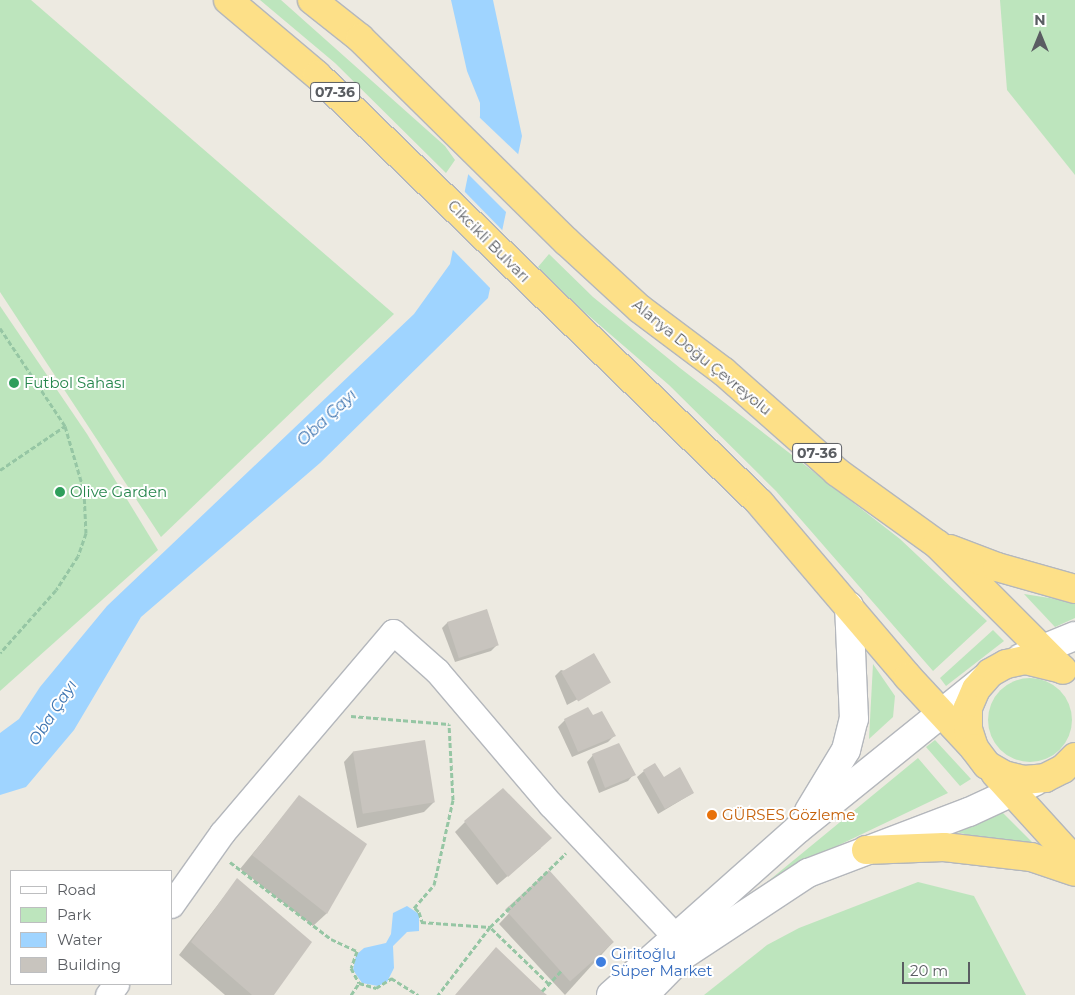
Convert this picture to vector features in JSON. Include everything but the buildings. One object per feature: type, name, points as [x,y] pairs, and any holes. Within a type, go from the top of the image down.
[{"type":"highway","name":"Cikcikli Bulvarı","points":[[228,0],[317,75],[438,189],[540,292],[655,398],[760,503],[849,606]]},
{"type":"highway","name":"Alanya Doğu Çevreyolu","points":[[312,0],[360,38],[566,241],[640,308],[724,372],[837,472],[937,544],[1003,606],[1069,676]]},
{"type":"highway","points":[[937,544],[997,567],[1075,589]]},
{"type":"highway","points":[[849,606],[1075,861]]},
{"type":"highway","name":"07-36","points":[[998,669],[1025,660],[1069,676]]},
{"type":"highway","points":[[998,669],[976,689],[968,708],[968,728],[981,756],[1004,775],[1024,780],[1064,766]]},
{"type":"highway","points":[[866,850],[944,846],[1032,857],[1075,872]]},
{"type":"street","points":[[798,829],[846,750],[854,719],[849,606]]},
{"type":"street","points":[[172,904],[222,833],[393,632],[436,671],[551,805],[675,936]]},
{"type":"street","points":[[611,995],[675,936],[798,829],[998,669],[1075,636]]},
{"type":"street","points":[[644,995],[682,956],[808,873],[1013,792],[1064,766]]},
{"type":"path","points":[[0,328],[65,426],[84,491],[86,533],[78,556],[56,590],[0,653]]},
{"type":"path","points":[[0,470],[65,426]]},
{"type":"path","points":[[343,723],[349,716],[449,724]]},
{"type":"path","points":[[449,719],[453,800],[434,885],[414,908],[420,912],[421,922],[490,927],[549,984]]},
{"type":"path","points":[[438,995],[490,927],[571,848]]},
{"type":"path","points":[[233,853],[228,860],[331,939],[357,951],[351,968],[359,984]]},
{"type":"path","points":[[542,990],[561,971]]},
{"type":"path","points":[[359,984],[376,988],[391,978],[418,995]]},
{"type":"path","points":[[350,995],[359,984]]},
{"type":"green space","points":[[0,0],[31,0],[394,314],[161,537],[0,292]]},
{"type":"green space","points":[[260,0],[281,0],[445,146],[455,160],[446,173],[335,63]]},
{"type":"green space","points":[[1000,0],[1075,0],[1075,175],[1007,90]]},
{"type":"green space","points":[[549,254],[593,297],[680,368],[900,539],[987,621],[933,671],[776,491],[669,385],[566,296],[538,267]]},
{"type":"green space","name":"Olive Garden","points":[[0,306],[87,434],[158,550],[0,691]]},
{"type":"green space","points":[[1024,594],[1075,602],[1075,618],[1055,627]]},
{"type":"green space","points":[[993,630],[1004,641],[946,686],[940,678]]},
{"type":"green space","points":[[873,664],[895,696],[893,717],[869,739]]},
{"type":"green space","points":[[1030,678],[1046,681],[1065,697],[1069,704],[1072,720],[1069,736],[1053,755],[1046,759],[1030,762],[1014,759],[995,743],[991,736],[988,720],[991,704],[1007,685],[1014,681]]},
{"type":"green space","points":[[935,740],[971,779],[960,786],[926,747]]},
{"type":"green space","points":[[918,758],[948,793],[837,846],[743,902]]},
{"type":"green space","points":[[1001,811],[1035,845],[1029,849],[952,831]]},
{"type":"green space","points":[[918,882],[974,896],[1026,995],[704,995],[767,945],[799,928]]},
{"type":"water","name":"Oba Çayı","points":[[451,0],[493,0],[522,136],[488,298],[320,463],[141,617],[74,730],[26,787],[0,795],[0,733],[19,719],[40,687],[107,606],[414,314],[450,264],[480,116],[480,103],[467,71]]},
{"type":"water","points":[[407,906],[419,914],[419,931],[407,932],[393,946],[394,968],[387,982],[378,986],[362,983],[353,970],[356,955],[364,948],[386,943],[391,934],[393,913]]},
{"type":"pier","points":[[478,116],[520,156],[508,214],[466,172]]},
{"type":"pier","points":[[463,190],[505,233],[492,290],[451,248]]},
{"type":"place","name":"Futbol Sahası","points":[[14,383]]},
{"type":"place","name":"Olive Garden","points":[[60,492]]},
{"type":"place","name":"GÜRSES Gözleme","points":[[712,815]]},
{"type":"place","name":"Giritoǧlu Süper Market","points":[[601,962]]}]
